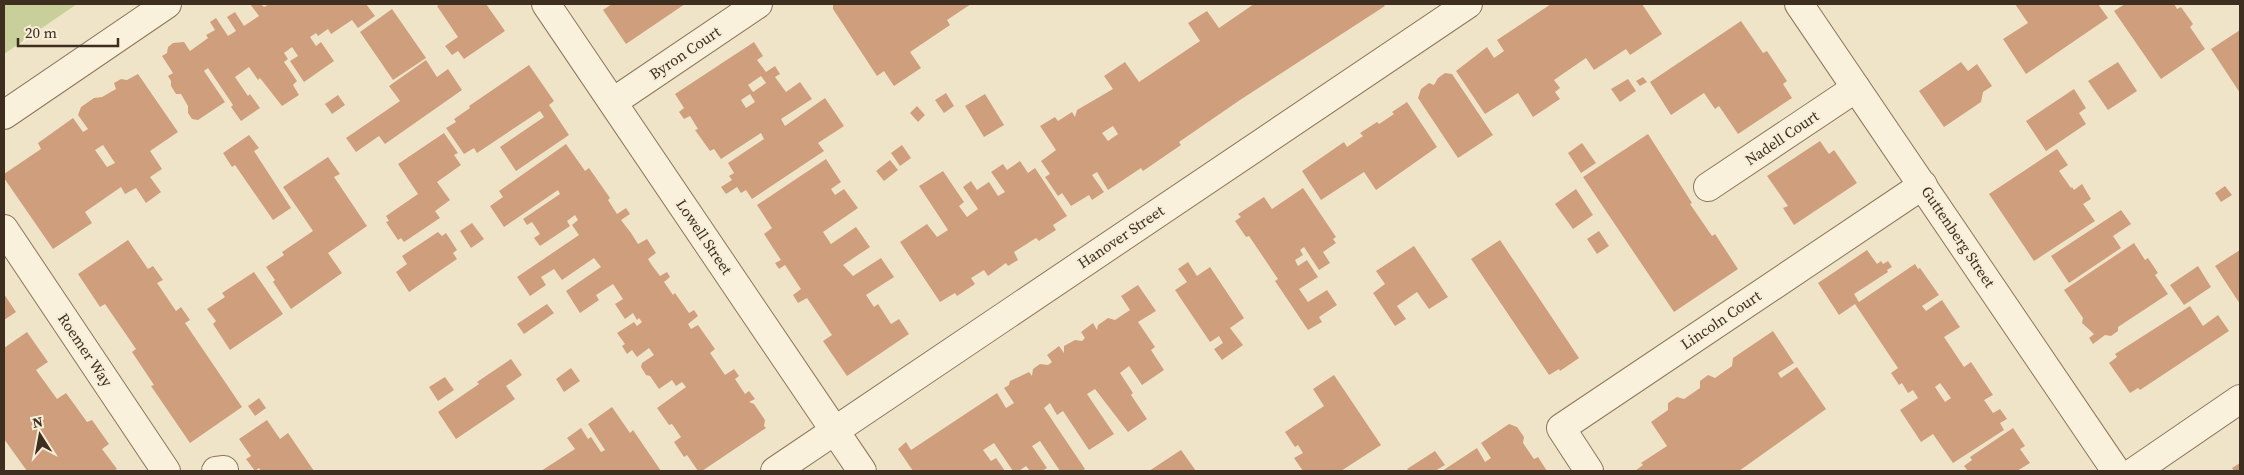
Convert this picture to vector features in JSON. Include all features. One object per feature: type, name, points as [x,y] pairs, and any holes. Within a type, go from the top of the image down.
[{"type":"street","points":[[4,115],[167,4]]},
{"type":"street","name":"Lowell Street","points":[[546,4],[862,471]]},
{"type":"street","name":"Byron Court","points":[[613,102],[758,4]]},
{"type":"street","name":"Hanover Street","points":[[775,471],[1468,4]]},
{"type":"street","name":"Guttenberg Street","points":[[1799,4],[2116,471]]},
{"type":"street","name":"Nadell Court","points":[[1708,188],[1856,88]]},
{"type":"street","name":"Lincoln Court","points":[[1589,471],[1561,428],[1923,185]]},
{"type":"street","name":"Roemer Way","points":[[4,230],[166,471]]},
{"type":"street","points":[[2135,471],[2240,399]]},
{"type":"green space","points":[[4,4],[77,4],[4,54]]},
{"type":"building","points":[[250,4],[261,4],[264,7],[269,4],[366,4],[375,16],[358,28],[352,20],[331,34],[328,29],[318,36],[316,33],[310,37],[316,46],[321,42],[334,61],[304,82],[290,61],[298,56],[292,47],[284,53],[288,59],[284,62],[297,81],[293,85],[299,95],[282,106],[260,78],[258,80],[249,67],[235,77],[248,96],[250,94],[260,108],[241,121],[231,107],[233,105],[208,68],[204,71],[225,102],[198,120],[192,119],[188,113],[188,106],[181,94],[176,94],[171,86],[168,76],[173,73],[162,56],[167,53],[168,47],[173,43],[184,42],[190,51],[208,38],[206,35],[215,30],[210,22],[216,18],[228,36],[236,31],[227,17],[235,12],[244,26],[259,16]]},
{"type":"building","points":[[441,4],[486,4],[505,31],[464,59],[458,51],[452,55],[445,46],[458,37],[437,6]]},
{"type":"building","points":[[612,4],[685,4],[626,44],[603,10]]},
{"type":"building","points":[[833,4],[971,4],[947,20],[950,25],[910,52],[921,68],[894,86],[884,71],[877,76],[833,9]]},
{"type":"building","points":[[1254,4],[1383,4],[1385,6],[1240,100],[1179,142],[1181,145],[1143,171],[1141,168],[1108,190],[1097,172],[1092,175],[1104,192],[1092,200],[1089,195],[1071,206],[1062,193],[1058,196],[1045,177],[1050,174],[1041,161],[1056,150],[1040,126],[1055,117],[1058,121],[1072,112],[1075,117],[1077,110],[1113,89],[1104,76],[1125,62],[1139,82],[1200,41],[1188,23],[1207,11],[1219,28]],"holes":[[[1113,126],[1118,134],[1108,141],[1102,133]]]},
{"type":"building","points":[[1551,4],[1642,4],[1662,34],[1630,55],[1626,49],[1594,70],[1586,58],[1554,80],[1560,88],[1555,92],[1560,99],[1533,117],[1518,93],[1485,114],[1456,71],[1487,47],[1494,58],[1504,51],[1497,40]]},
{"type":"building","points":[[2015,4],[2098,4],[2108,18],[2026,74],[2003,39],[2028,23]]},
{"type":"building","points":[[2125,4],[2174,4],[2177,9],[2181,7],[2193,24],[2190,27],[2205,49],[2161,79],[2114,11]]},
{"type":"building","points":[[392,9],[426,58],[393,80],[360,32]]},
{"type":"building","points":[[1741,21],[1763,53],[1767,51],[1787,81],[1783,84],[1792,98],[1738,134],[1719,106],[1715,109],[1704,93],[1671,115],[1650,82]]},
{"type":"building","points":[[2240,30],[2240,93],[2211,49]]},
{"type":"building","points":[[754,42],[763,56],[757,60],[766,72],[775,66],[780,74],[775,77],[786,92],[800,82],[812,99],[781,119],[785,126],[825,98],[844,126],[818,143],[824,151],[752,199],[746,190],[741,193],[737,187],[726,194],[721,187],[732,180],[729,176],[734,173],[728,163],[764,139],[761,133],[721,159],[714,149],[710,151],[695,130],[698,129],[690,116],[684,119],[679,112],[684,108],[675,94]],"holes":[[[761,76],[766,83],[753,92],[748,85]],[[750,94],[755,102],[746,108],[741,100]]]},
{"type":"building","points":[[426,60],[437,77],[448,69],[462,90],[385,144],[379,136],[356,152],[346,138],[400,101],[389,86]]},
{"type":"building","points":[[1961,62],[1968,71],[1977,64],[1992,86],[1983,92],[1981,102],[1944,127],[1919,91]]},
{"type":"building","points":[[2118,62],[2137,91],[2108,110],[2088,81]]},
{"type":"building","points":[[529,65],[554,101],[549,105],[569,135],[516,171],[500,147],[544,117],[540,111],[477,153],[474,148],[464,154],[446,128],[456,122],[454,119],[470,108],[469,106]]},
{"type":"building","points":[[1445,73],[1452,74],[1493,135],[1458,158],[1418,98],[1421,89],[1429,83],[1434,85],[1438,78]]},
{"type":"building","points":[[138,74],[178,132],[150,151],[162,169],[150,177],[161,192],[146,203],[136,188],[125,194],[121,187],[85,212],[92,223],[53,249],[4,178],[4,174],[41,149],[38,143],[73,118],[83,132],[88,129],[78,115],[81,107],[94,98],[102,97],[116,89],[114,83],[121,79],[127,80]],"holes":[[[103,145],[115,163],[107,167],[95,150]]]},
{"type":"building","points":[[1643,77],[1647,82],[1640,86],[1636,81]]},
{"type":"building","points":[[1628,79],[1636,91],[1620,102],[1611,89]]},
{"type":"building","points":[[2074,89],[2086,108],[2079,113],[2086,124],[2046,151],[2026,121]]},
{"type":"building","points":[[946,93],[954,106],[944,113],[935,100]]},
{"type":"building","points":[[985,94],[1004,125],[984,137],[965,106]]},
{"type":"building","points":[[338,95],[345,105],[332,114],[325,104]]},
{"type":"building","points":[[1407,102],[1437,147],[1376,190],[1364,172],[1321,200],[1302,171],[1344,142],[1347,147],[1363,136],[1360,133],[1377,122],[1379,124]]},
{"type":"building","points":[[917,106],[925,115],[918,122],[910,113]]},
{"type":"building","points":[[444,133],[458,153],[454,155],[461,165],[437,182],[450,200],[435,211],[440,218],[404,242],[401,238],[398,240],[386,222],[389,221],[386,216],[418,194],[398,164]]},
{"type":"building","points":[[1648,134],[1692,203],[1690,204],[1712,236],[1715,234],[1738,269],[1674,312],[1583,177]]},
{"type":"building","points":[[249,135],[259,148],[254,151],[291,208],[273,220],[235,165],[232,167],[223,153]]},
{"type":"building","points":[[1820,141],[1829,154],[1834,150],[1857,183],[1794,225],[1783,208],[1788,206],[1767,176]]},
{"type":"building","points":[[1582,143],[1596,163],[1581,173],[1568,153]]},
{"type":"building","points":[[566,144],[585,171],[589,168],[610,198],[608,200],[617,214],[626,208],[630,214],[621,220],[638,244],[647,239],[656,253],[648,259],[651,264],[660,276],[667,272],[670,277],[664,282],[673,295],[675,293],[689,313],[694,310],[698,316],[688,324],[691,329],[698,325],[715,349],[710,353],[725,375],[734,369],[739,376],[735,379],[745,394],[749,391],[755,399],[749,402],[754,404],[765,420],[764,426],[766,428],[702,471],[698,471],[687,455],[684,457],[674,442],[681,437],[672,424],[669,425],[657,408],[686,387],[682,382],[676,386],[672,380],[659,389],[641,367],[642,363],[654,355],[649,348],[637,357],[632,350],[627,354],[622,346],[625,344],[617,333],[634,322],[637,326],[642,322],[639,318],[637,320],[633,313],[625,319],[615,304],[623,299],[613,284],[596,295],[599,300],[580,313],[566,291],[601,267],[594,258],[562,280],[554,269],[541,277],[546,285],[530,296],[517,277],[579,235],[572,225],[578,220],[575,215],[567,221],[570,226],[540,246],[534,238],[540,234],[532,222],[527,225],[523,219],[560,194],[558,190],[504,227],[490,206],[503,197],[499,191]]},
{"type":"building","points":[[902,145],[911,158],[900,166],[891,153]]},
{"type":"building","points":[[2057,149],[2068,165],[2059,171],[2074,190],[2082,184],[2091,199],[2083,204],[2095,221],[2034,261],[1989,194]]},
{"type":"building","points":[[328,157],[340,174],[334,177],[367,226],[328,253],[342,273],[291,309],[273,282],[275,280],[266,267],[284,255],[282,252],[313,231],[283,187]]},
{"type":"building","points":[[826,159],[841,182],[831,189],[835,195],[844,189],[858,208],[823,232],[831,244],[856,227],[870,247],[843,265],[853,276],[881,258],[894,277],[866,295],[874,307],[878,304],[891,324],[899,319],[909,334],[847,376],[823,341],[832,335],[807,298],[798,303],[793,295],[801,289],[785,265],[779,269],[775,263],[781,260],[764,234],[772,228],[757,205]]},
{"type":"building","points":[[890,160],[898,170],[884,181],[876,171]]},
{"type":"building","points":[[1020,161],[1028,173],[1035,168],[1067,216],[1053,225],[1056,230],[1039,241],[1036,238],[1014,252],[1018,260],[1008,266],[1006,263],[988,276],[984,270],[971,278],[975,284],[957,296],[955,293],[940,302],[900,242],[927,224],[937,237],[948,230],[919,186],[943,171],[964,202],[959,206],[967,217],[978,209],[963,187],[971,181],[977,190],[989,182],[998,196],[1005,192],[991,172],[1003,164],[1007,170]]},
{"type":"building","points":[[2225,186],[2232,195],[2221,202],[2215,193]]},
{"type":"building","points":[[1303,188],[1336,237],[1333,239],[1336,243],[1323,252],[1330,263],[1319,270],[1304,247],[1300,250],[1303,255],[1295,260],[1298,266],[1307,260],[1318,277],[1299,289],[1308,302],[1327,290],[1337,305],[1319,317],[1322,322],[1308,330],[1275,281],[1278,279],[1249,236],[1246,237],[1235,221],[1241,217],[1238,214],[1264,197],[1272,209]]},
{"type":"building","points":[[1576,189],[1593,215],[1573,229],[1555,204]]},
{"type":"building","points":[[2121,210],[2131,224],[2113,236],[2121,248],[2069,283],[2051,256]]},
{"type":"building","points":[[472,223],[484,239],[471,248],[460,231]]},
{"type":"building","points":[[1599,231],[1609,246],[1597,254],[1587,239]]},
{"type":"building","points":[[438,232],[442,236],[446,233],[457,250],[453,253],[457,259],[409,292],[396,272],[407,264],[402,256]]},
{"type":"building","points":[[128,240],[148,269],[153,266],[163,280],[157,283],[176,311],[181,307],[190,320],[185,323],[242,407],[190,443],[151,386],[154,385],[132,352],[136,349],[105,304],[100,307],[78,274]]},
{"type":"building","points":[[1500,240],[1579,358],[1560,371],[1559,369],[1549,375],[1471,259]]},
{"type":"building","points":[[2134,243],[2145,260],[2148,258],[2158,273],[2155,275],[2168,294],[2118,327],[2118,331],[2111,336],[2105,335],[2093,344],[2089,338],[2094,334],[2082,323],[2083,318],[2064,290]]},
{"type":"building","points":[[1414,246],[1448,297],[1429,309],[1417,292],[1397,306],[1406,319],[1395,326],[1373,293],[1385,284],[1376,271]]},
{"type":"building","points":[[1867,250],[1877,264],[1881,261],[1883,264],[1888,261],[1892,267],[1887,270],[1888,272],[1854,294],[1859,302],[1915,264],[1918,269],[1920,268],[1939,295],[1922,306],[1926,311],[1942,300],[1960,327],[1944,337],[1964,367],[1971,362],[1993,395],[1984,400],[1993,413],[2000,409],[2007,419],[2000,423],[2004,430],[1953,463],[1933,434],[1921,442],[1900,410],[1918,398],[1913,390],[1908,393],[1902,383],[1899,385],[1891,373],[1898,368],[1855,304],[1839,315],[1818,283]],"holes":[[[1940,383],[1951,398],[1945,402],[1935,387]]]},
{"type":"building","points":[[2240,250],[2240,304],[2215,266]]},
{"type":"building","points":[[1188,262],[1197,276],[1210,267],[1244,318],[1230,328],[1243,345],[1222,360],[1214,349],[1223,343],[1219,336],[1210,342],[1175,290],[1187,282],[1178,269]]},
{"type":"building","points":[[2198,266],[2211,287],[2184,305],[2170,285]]},
{"type":"building","points":[[254,272],[283,314],[230,350],[213,324],[216,321],[207,309],[225,297],[222,293]]},
{"type":"building","points":[[1138,285],[1156,311],[1138,322],[1155,347],[1151,350],[1164,370],[1142,385],[1129,366],[1120,373],[1133,393],[1131,395],[1147,419],[1128,432],[1095,389],[1087,394],[1114,434],[1089,450],[1063,411],[1057,415],[1050,403],[1044,408],[1085,469],[1082,471],[1060,471],[1040,441],[1032,446],[1047,468],[1042,471],[1030,471],[1026,466],[1019,471],[1013,471],[994,443],[983,450],[991,461],[996,458],[1005,471],[913,471],[898,449],[906,442],[911,450],[997,393],[1006,408],[1014,403],[1004,388],[1009,385],[1010,381],[1029,372],[1032,376],[1033,369],[1040,364],[1048,365],[1052,362],[1047,355],[1059,346],[1064,353],[1064,346],[1075,340],[1082,341],[1085,338],[1081,332],[1093,323],[1097,330],[1098,325],[1108,318],[1115,320],[1130,310],[1121,296]]},
{"type":"building","points":[[4,294],[16,312],[4,320]]},
{"type":"building","points":[[547,304],[554,313],[524,334],[517,324]]},
{"type":"building","points":[[2190,306],[2203,326],[2218,315],[2229,331],[2140,390],[2138,388],[2130,393],[2109,363],[2117,357],[2115,354]]},
{"type":"building","points":[[1773,331],[1794,363],[1778,373],[1781,378],[1797,367],[1826,409],[1739,471],[1635,471],[1643,465],[1641,463],[1667,446],[1651,422],[1668,410],[1668,403],[1677,397],[1684,399],[1700,388],[1700,381],[1708,375],[1715,378],[1732,366],[1733,358]]},
{"type":"building","points":[[27,332],[48,362],[36,370],[57,399],[66,393],[87,422],[92,420],[109,444],[102,449],[117,469],[113,471],[27,471],[4,439],[4,348]]},
{"type":"building","points":[[511,359],[522,375],[506,386],[515,399],[456,439],[438,412]]},
{"type":"building","points":[[571,368],[580,381],[564,392],[556,379]]},
{"type":"building","points":[[1334,375],[1381,445],[1341,471],[1303,471],[1294,458],[1303,453],[1298,445],[1295,447],[1285,432],[1324,406],[1313,389]]},
{"type":"building","points":[[445,377],[454,390],[438,401],[429,387]]},
{"type":"building","points":[[259,398],[266,408],[255,416],[248,406]]},
{"type":"building","points":[[612,407],[630,433],[633,430],[661,471],[541,471],[575,449],[567,438],[581,428],[588,439],[591,437],[601,452],[605,450],[588,424]]},
{"type":"building","points":[[267,420],[280,439],[288,433],[314,471],[261,471],[259,468],[255,471],[246,459],[251,456],[239,439]]},
{"type":"building","points":[[1509,424],[1517,427],[1524,437],[1523,443],[1534,459],[1538,457],[1547,471],[1442,471],[1477,448],[1485,462],[1491,458],[1481,443]]},
{"type":"building","points":[[2013,428],[2025,446],[2020,449],[2030,463],[2017,471],[1968,471],[1964,466],[1972,460],[1970,457]]},
{"type":"building","points":[[1181,450],[1196,471],[1149,471]]},
{"type":"building","points":[[1435,451],[1445,465],[1435,471],[1409,471],[1407,469]]},
{"type":"building","points":[[2240,463],[2240,471],[2234,471],[2232,468]]}]
